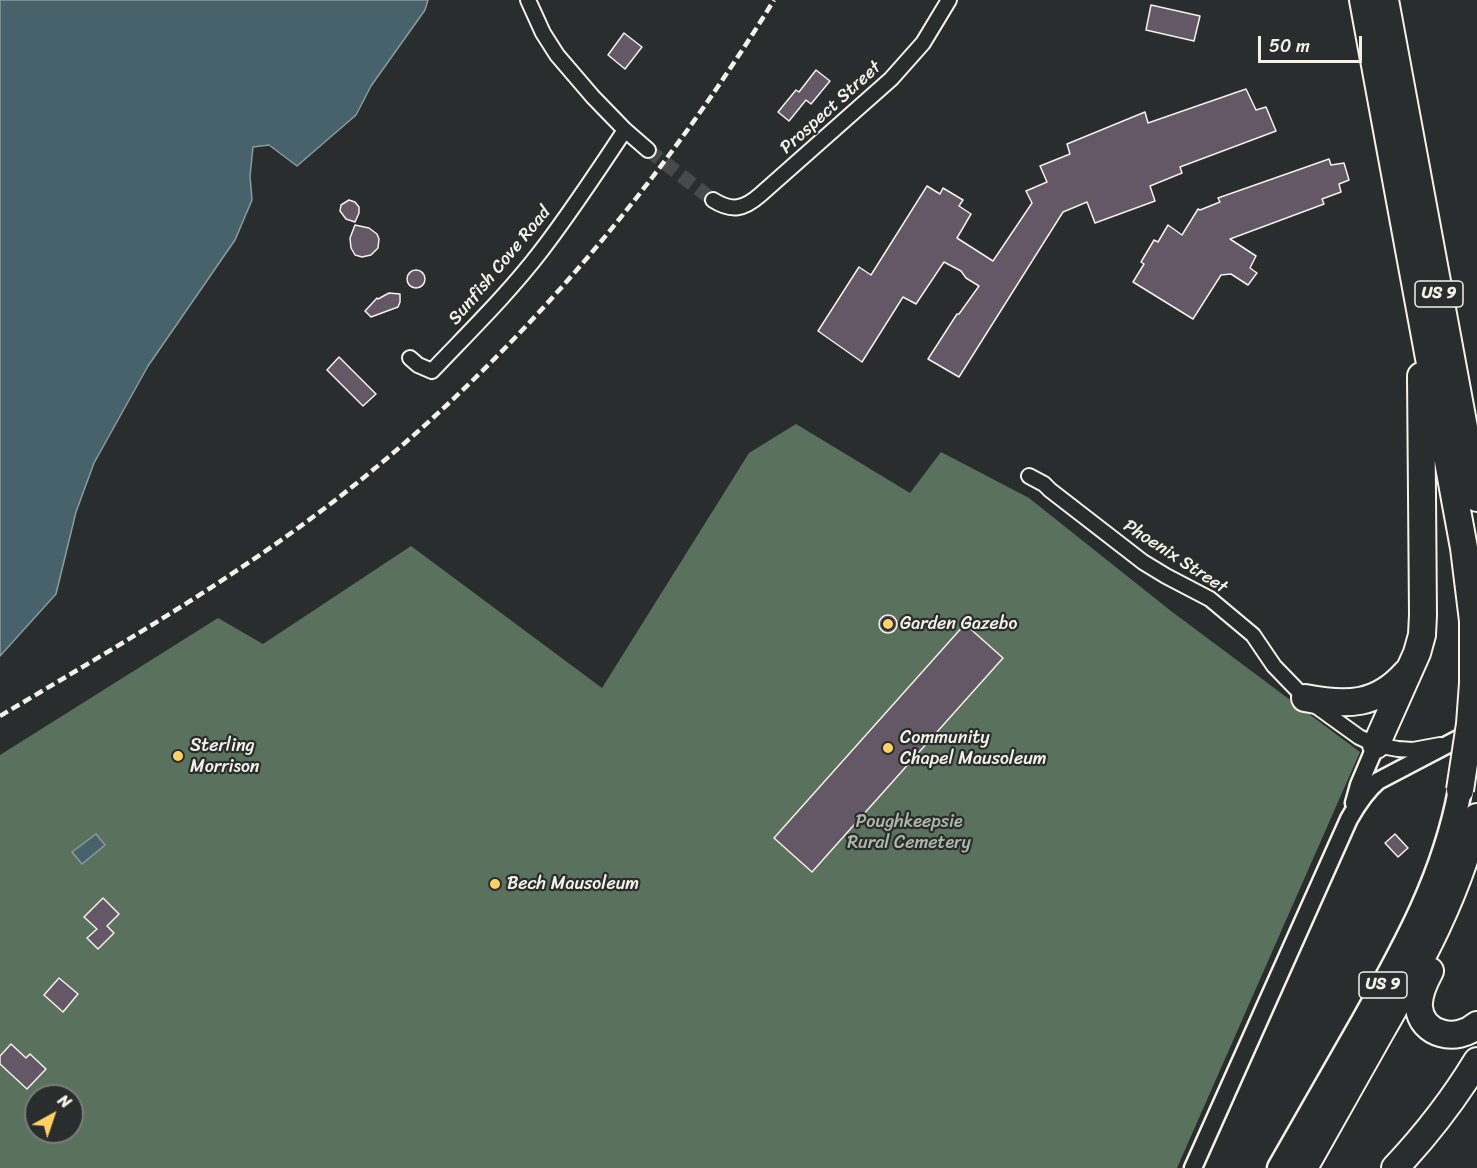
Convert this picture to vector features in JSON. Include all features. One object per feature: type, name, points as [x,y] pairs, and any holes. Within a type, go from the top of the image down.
[{"type":"highway","name":"US 9","points":[[1279,1168],[1421,913],[1447,844],[1460,790],[1468,740],[1473,682],[1473,621],[1468,572],[1364,0]]},
{"type":"highway","name":"US 9","points":[[1385,0],[1477,498]]},
{"type":"highway","points":[[1402,0],[1402,91]]},
{"type":"highway","points":[[1376,745],[1413,663],[1420,643],[1423,624],[1420,307]]},
{"type":"highway","points":[[1305,698],[1338,703],[1364,700],[1389,689],[1413,663]]},
{"type":"highway","name":"US 9","points":[[1304,1168],[1435,934],[1454,889],[1474,829]]},
{"type":"highway","points":[[1474,829],[1462,892],[1449,931],[1421,989],[1419,1008],[1425,1022],[1443,1034],[1462,1034],[1477,1025]]},
{"type":"highway","points":[[1395,1168],[1445,1109],[1477,1060]]},
{"type":"street","points":[[528,0],[556,55],[593,97],[648,150]]},
{"type":"street","name":"Prospect Street","points":[[713,200],[736,208],[748,204],[760,195],[891,79],[923,43],[948,0]]},
{"type":"street","name":"Sunfish Cove Road","points":[[410,358],[418,365],[432,370],[489,311],[540,253],[588,187],[625,130]]},
{"type":"street","name":"Phoenix Street","points":[[1029,476],[1044,484],[1143,562],[1210,599],[1253,635],[1274,666],[1305,698],[1359,737],[1376,745]]},
{"type":"street","points":[[1193,1168],[1349,819],[1362,797],[1378,781],[1477,731]]},
{"type":"street","points":[[1349,819],[1359,785],[1376,745],[1413,750],[1460,738]]},
{"type":"green space","name":"Poughkeepsie Rural Cemetery","points":[[796,424],[910,493],[941,452],[1029,498],[1171,611],[1360,752],[1177,1168],[0,1168],[0,755],[218,618],[263,644],[411,546],[602,688],[749,453]]},
{"type":"water","points":[[0,0],[428,0],[425,10],[371,86],[356,115],[297,166],[269,145],[253,147],[250,176],[252,200],[235,240],[148,366],[94,463],[76,512],[56,594],[0,656]]},
{"type":"water","points":[[96,834],[105,845],[82,864],[72,852]]},
{"type":"building","points":[[1151,5],[1200,16],[1194,41],[1146,30]]},
{"type":"building","points":[[624,33],[642,47],[625,69],[608,55]]},
{"type":"building","points":[[816,70],[830,81],[811,104],[806,100],[789,121],[778,112],[796,90],[799,92]]},
{"type":"building","points":[[1246,89],[1256,110],[1266,107],[1276,131],[1180,167],[1182,173],[1150,186],[1155,201],[1095,223],[1087,202],[1063,212],[959,377],[928,359],[957,314],[979,286],[966,278],[961,271],[944,262],[916,304],[903,297],[862,362],[818,331],[859,267],[871,275],[927,186],[940,194],[943,188],[963,200],[959,206],[971,214],[957,238],[993,261],[1032,203],[1026,191],[1047,182],[1040,166],[1070,154],[1067,144],[1145,112],[1148,123]]},
{"type":"building","points":[[1329,159],[1331,165],[1344,163],[1349,180],[1339,184],[1341,192],[1322,199],[1324,204],[1230,239],[1256,256],[1250,268],[1257,273],[1248,285],[1231,274],[1221,275],[1193,319],[1133,282],[1154,240],[1158,242],[1168,225],[1182,235],[1198,209],[1220,202],[1218,198]]},
{"type":"building","points":[[349,200],[355,202],[359,207],[355,222],[346,219],[340,211],[341,205]]},
{"type":"building","points":[[355,225],[369,228],[377,234],[378,248],[371,255],[362,257],[355,255],[351,248],[350,238]]},
{"type":"building","points":[[416,270],[422,273],[425,279],[422,285],[416,288],[410,285],[407,279],[410,273]]},
{"type":"building","points":[[389,293],[400,294],[398,307],[371,317],[365,311],[377,298]]},
{"type":"building","points":[[339,357],[376,394],[363,406],[327,370]]},
{"type":"building","name":"Garden Gazebo","points":[[888,615],[894,618],[897,624],[894,630],[888,633],[882,630],[879,624],[882,618]]},
{"type":"building","name":"Community Chapel Mausoleum","points":[[965,624],[1003,658],[812,872],[774,838]]},
{"type":"building","points":[[1395,834],[1408,848],[1398,857],[1385,843]]},
{"type":"building","points":[[103,898],[119,914],[107,926],[114,933],[98,949],[87,938],[97,929],[84,917]]},
{"type":"building","points":[[59,978],[78,994],[63,1012],[44,995]]},
{"type":"building","points":[[11,1044],[26,1058],[30,1054],[46,1069],[32,1084],[24,1084],[24,1086],[0,1064],[0,1056]]},
{"type":"tunnel","points":[[648,150],[713,200]]},
{"type":"railway","points":[[0,716],[166,616],[286,537],[391,455],[454,398],[515,338],[573,275],[628,209],[728,71],[774,0]]},
{"type":"place","name":"Garden Gazebo","points":[[888,624]]},
{"type":"place","name":"Community Chapel Mausoleum","points":[[888,748]]},
{"type":"place","name":"Sterling Morrison","points":[[178,756]]},
{"type":"place","name":"Bech Mausoleum","points":[[495,884]]}]
